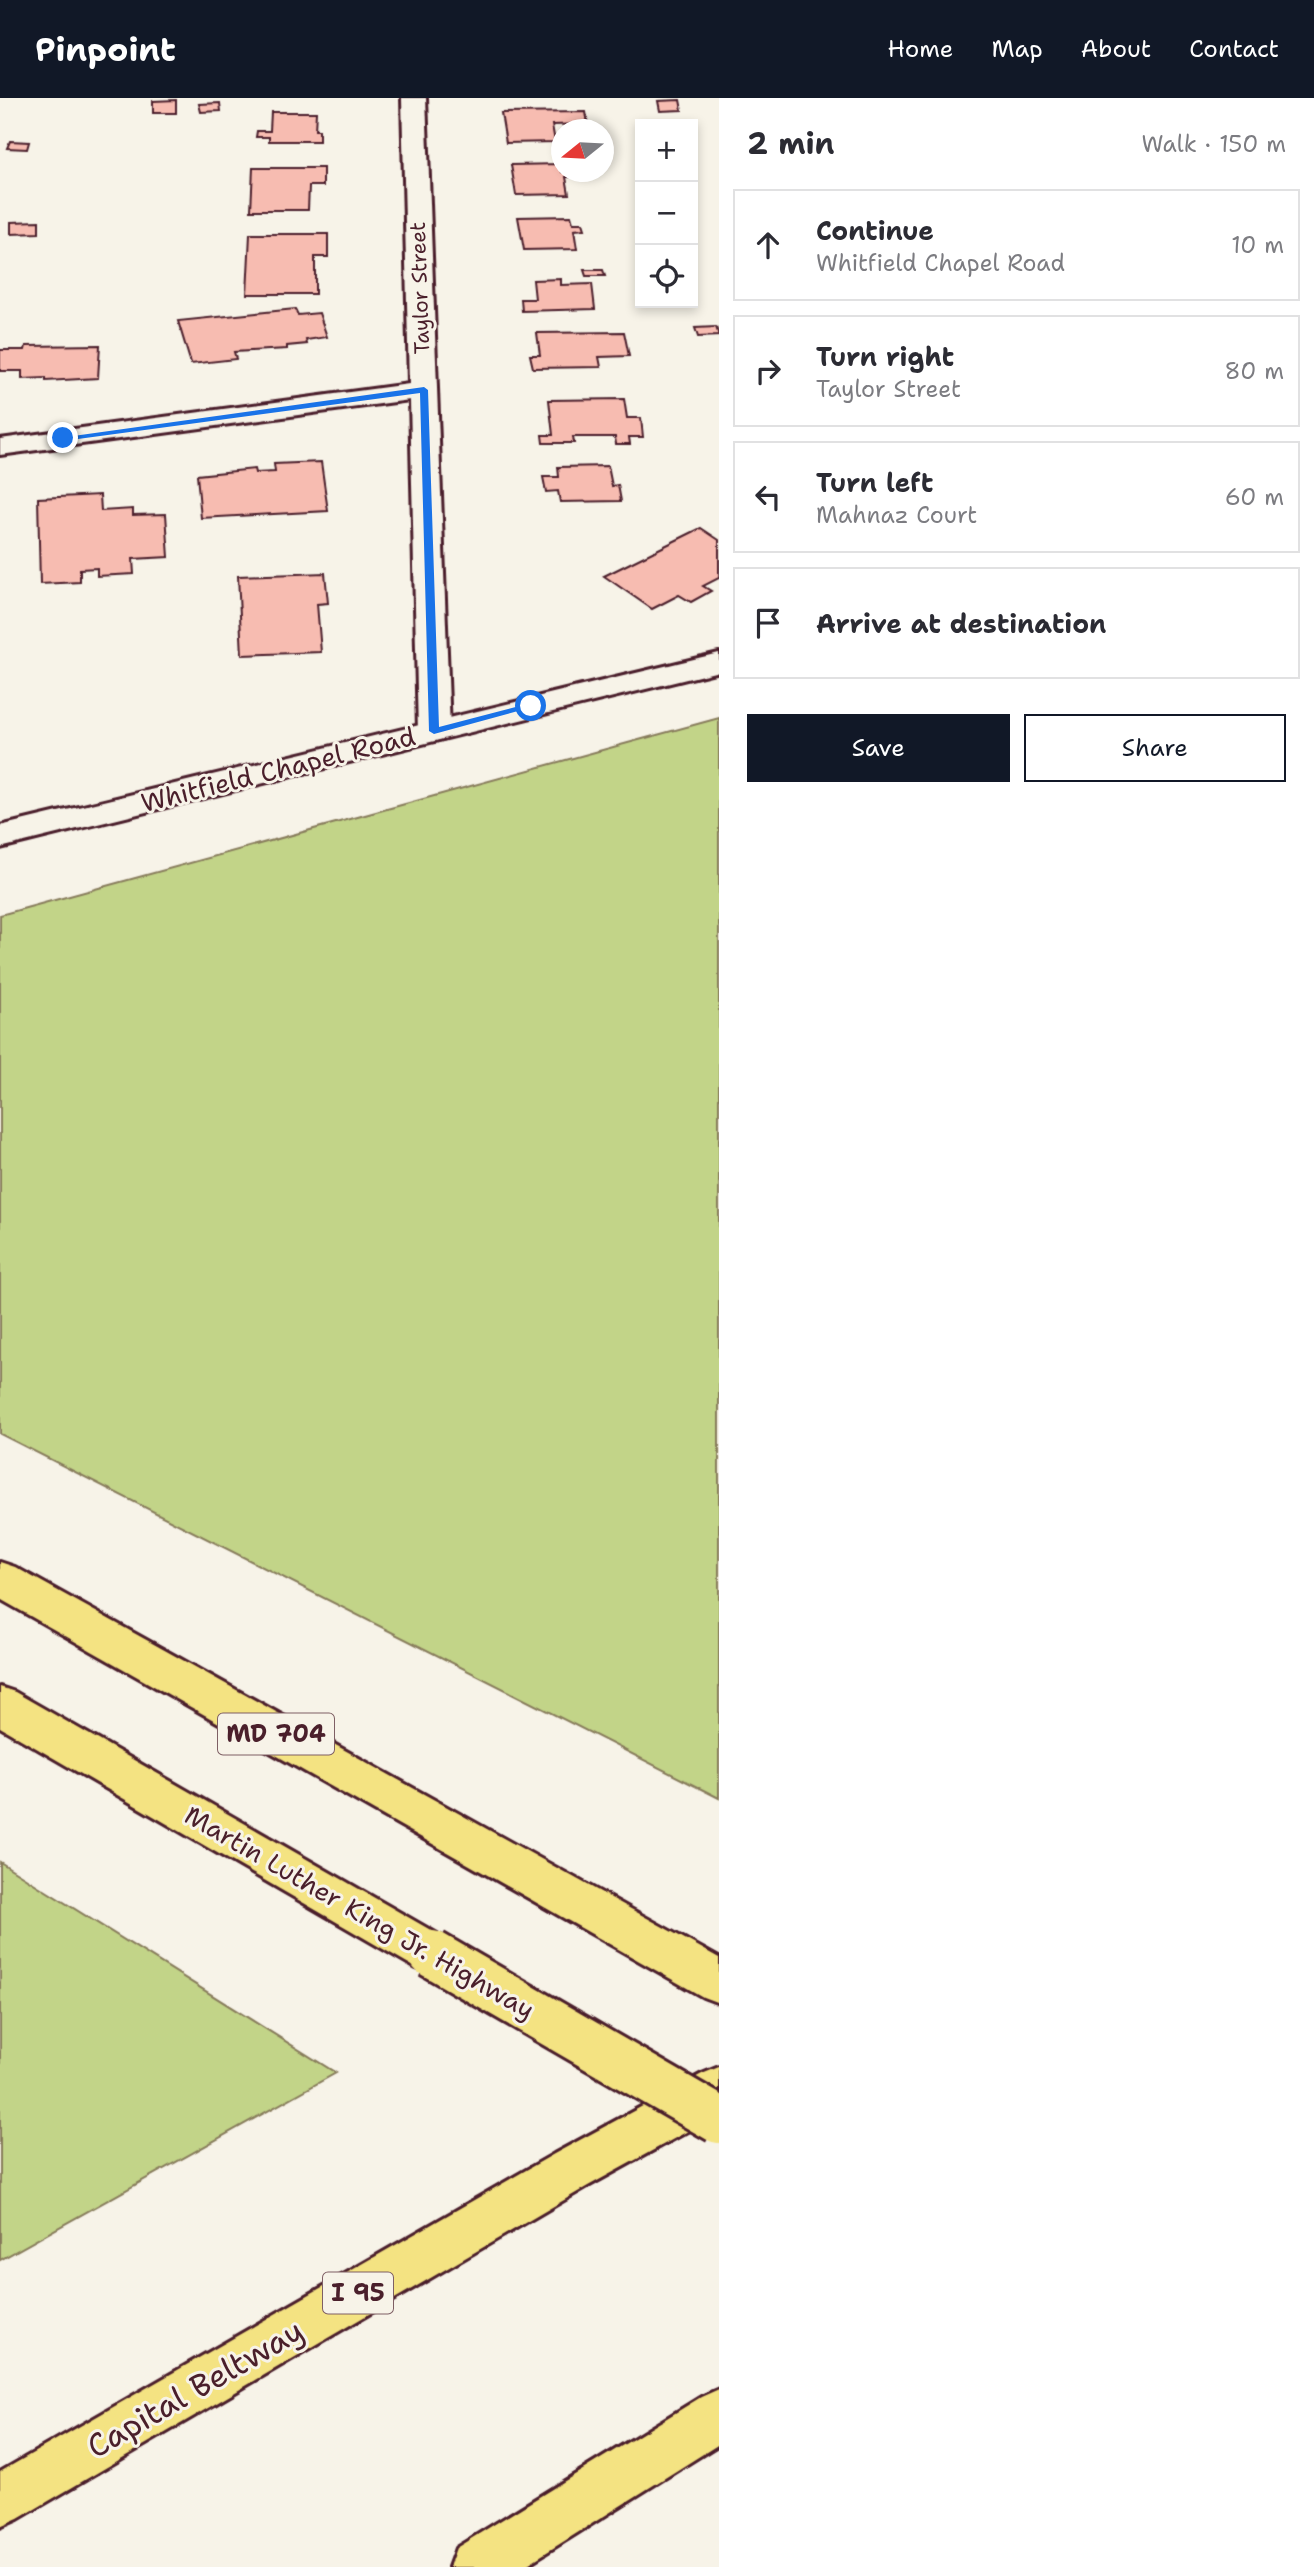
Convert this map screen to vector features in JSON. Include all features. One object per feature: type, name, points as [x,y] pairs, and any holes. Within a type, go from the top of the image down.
[{"type":"main road","name":"MD 704","points":[[0,1579],[719,1982]]},
{"type":"main road","name":"Martin Luther King Jr. Highway","points":[[0,1705],[719,2120]]},
{"type":"main road","name":"Capital Beltway","points":[[0,2501],[571,2170],[719,2089]]},
{"type":"main road","points":[[475,2567],[719,2415]]},
{"type":"street","name":"Taylor Street","points":[[414,98],[434,731]]},
{"type":"street","points":[[0,447],[424,390]]},
{"type":"street","name":"Whitfield Chapel Road","points":[[0,837],[719,662]]},
{"type":"green space","points":[[719,718],[719,1798],[0,1434],[0,915]]},
{"type":"green space","points":[[0,1862],[336,2073],[0,2260]]},
{"type":"building","points":[[176,100],[176,113],[153,113],[153,101]]},
{"type":"building","points":[[680,100],[682,110],[660,111],[658,101]]},
{"type":"building","points":[[220,103],[221,111],[201,112],[199,104]]},
{"type":"building","points":[[271,112],[316,112],[315,130],[319,130],[319,141],[269,141],[269,137],[256,137],[257,131],[270,131]]},
{"type":"building","points":[[586,112],[587,119],[551,119],[551,142],[506,143],[501,113]]},
{"type":"building","points":[[10,141],[29,142],[27,149],[7,148]]},
{"type":"building","points":[[551,164],[551,182],[567,182],[569,194],[516,195],[511,165]]},
{"type":"building","points":[[253,168],[323,168],[323,186],[309,186],[308,210],[251,210]]},
{"type":"building","points":[[571,216],[573,223],[583,223],[585,229],[574,230],[577,249],[524,250],[518,217]]},
{"type":"building","points":[[39,221],[39,233],[11,234],[11,222]]},
{"type":"building","points":[[250,234],[328,234],[328,257],[315,257],[315,294],[247,294]]},
{"type":"building","points":[[584,270],[603,270],[605,276],[586,276]]},
{"type":"building","points":[[561,279],[561,285],[592,284],[595,309],[522,311],[521,299],[535,299],[533,280]]},
{"type":"building","points":[[295,309],[298,315],[319,313],[327,337],[306,340],[307,344],[287,346],[287,349],[234,352],[236,359],[191,364],[178,321]]},
{"type":"building","points":[[716,327],[719,336],[698,337],[695,328]]},
{"type":"building","points":[[624,332],[629,356],[599,357],[601,367],[533,368],[530,355],[540,355],[537,333]]},
{"type":"building","points":[[100,345],[98,378],[46,381],[46,378],[22,379],[22,371],[0,371],[0,350],[25,350],[26,346]]},
{"type":"building","points":[[624,399],[627,418],[641,418],[643,437],[629,437],[630,444],[616,444],[615,437],[573,437],[574,443],[543,443],[542,435],[553,435],[549,400]]},
{"type":"building","points":[[321,462],[328,511],[201,518],[197,475],[254,469],[255,473],[275,472],[274,464]]},
{"type":"building","points":[[608,466],[612,486],[618,485],[621,501],[560,502],[558,491],[546,492],[543,477],[559,477],[558,467]]},
{"type":"building","points":[[100,495],[101,511],[133,509],[133,515],[166,514],[169,557],[133,559],[134,574],[97,576],[97,568],[80,569],[80,582],[40,584],[38,498]]},
{"type":"building","points":[[701,528],[719,540],[719,578],[703,586],[711,591],[691,602],[679,595],[652,609],[604,576]]},
{"type":"building","points":[[325,573],[328,603],[317,604],[321,652],[242,655],[238,576]]},
{"type":"route","points":[[63,438],[424,390],[434,731],[531,706]]}]
